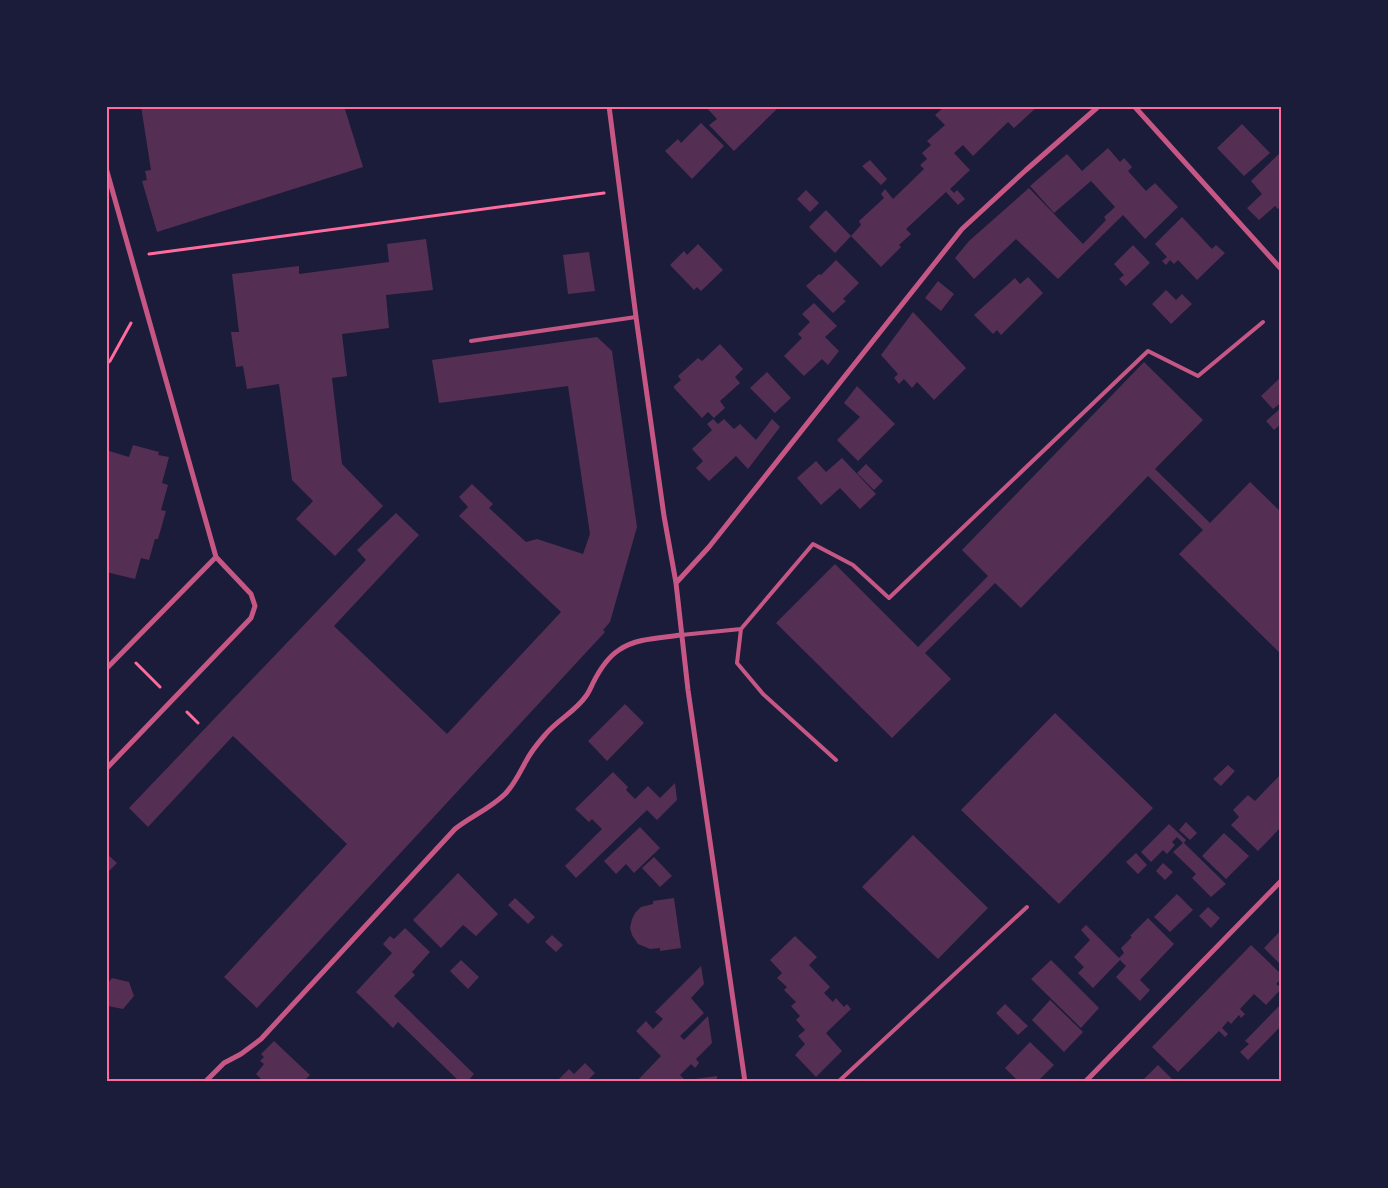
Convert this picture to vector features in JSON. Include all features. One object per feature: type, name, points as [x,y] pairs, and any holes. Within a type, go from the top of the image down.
[{"type":"street","points":[[609,106],[636,317],[664,516],[676,583],[688,690],[746,1082]]},
{"type":"street","points":[[676,583],[709,547],[962,229],[1099,106]]},
{"type":"street","points":[[1134,106],[1282,270]]},
{"type":"street","points":[[106,168],[216,556],[251,594],[255,606],[251,618],[172,698],[106,769]]},
{"type":"street","points":[[106,669],[216,556]]},
{"type":"street","points":[[205,1082],[224,1063],[241,1054],[261,1039],[455,829],[504,795],[516,781],[526,761],[545,734],[577,707],[588,694],[606,662],[618,650],[634,642],[681,635]]},
{"type":"street","points":[[1086,1082],[1282,880]]},
{"type":"lane","points":[[471,341],[636,317]]},
{"type":"lane","points":[[836,760],[763,694],[737,663],[741,629],[813,544],[853,565],[889,598],[1148,350],[1198,376],[1263,322]]},
{"type":"lane","points":[[681,635],[741,629]]},
{"type":"lane","points":[[838,1082],[1027,908]]},
{"type":"path","points":[[131,256],[620,191]]},
{"type":"path","points":[[106,364],[110,361],[143,300]]},
{"type":"path","points":[[124,651],[198,722]]},
{"type":"building","points":[[141,106],[344,106],[363,167],[157,232],[142,181],[147,180],[145,171],[151,170]]},
{"type":"building","points":[[705,106],[724,106],[727,109],[729,106],[780,106],[734,151],[709,125],[717,119]]},
{"type":"building","points":[[945,106],[1038,106],[1014,128],[1008,122],[973,156],[963,145],[954,153],[970,170],[950,189],[954,193],[957,190],[965,199],[958,205],[946,192],[906,229],[911,234],[881,267],[851,236],[861,225],[859,221],[884,198],[881,194],[885,189],[893,199],[924,169],[920,165],[927,159],[922,153],[931,145],[927,141],[945,125],[935,115]]},
{"type":"building","points":[[701,123],[724,146],[692,179],[665,151],[678,139],[681,143]]},
{"type":"building","points":[[1242,124],[1270,153],[1244,176],[1217,148]]},
{"type":"building","points":[[1108,148],[1120,162],[1124,158],[1132,167],[1128,171],[1146,191],[1155,183],[1178,207],[1145,239],[1123,215],[1058,279],[1016,239],[974,279],[955,258],[969,241],[1029,188],[1083,244],[1106,220],[1104,217],[1115,207],[1091,181],[1054,213],[1030,186],[1067,154],[1082,171]]},
{"type":"building","points":[[1282,151],[1282,206],[1278,209],[1275,206],[1259,220],[1247,208],[1262,194],[1251,181]]},
{"type":"building","points":[[870,160],[887,179],[881,185],[862,166]]},
{"type":"building","points":[[806,190],[819,203],[810,212],[797,199]]},
{"type":"building","points":[[826,210],[851,236],[835,253],[809,227]]},
{"type":"building","points":[[1182,217],[1212,249],[1216,245],[1225,253],[1197,280],[1178,260],[1174,264],[1170,260],[1166,265],[1162,261],[1167,257],[1155,244]]},
{"type":"building","points":[[426,239],[433,290],[386,295],[389,328],[342,334],[347,376],[332,378],[342,464],[383,506],[335,556],[296,519],[313,501],[292,480],[279,384],[247,389],[243,366],[236,367],[231,332],[239,332],[232,274],[299,266],[299,274],[389,262],[387,244]]},
{"type":"building","points":[[698,244],[723,270],[701,291],[697,287],[694,290],[670,265],[684,251],[687,255]]},
{"type":"building","points":[[1133,245],[1150,263],[1126,286],[1119,279],[1124,275],[1114,264]]},
{"type":"building","points":[[589,252],[595,291],[568,294],[563,255]]},
{"type":"building","points":[[836,260],[859,283],[843,299],[846,301],[833,313],[806,286],[819,274],[821,275]]},
{"type":"building","points":[[1028,277],[1043,293],[1001,335],[997,330],[993,334],[974,315],[1015,278],[1020,284]]},
{"type":"building","points":[[938,281],[954,294],[941,311],[925,298]]},
{"type":"building","points":[[1166,290],[1176,300],[1182,294],[1192,304],[1171,324],[1152,304]]},
{"type":"building","points":[[814,303],[837,326],[825,337],[839,351],[828,365],[822,359],[804,376],[784,356],[802,338],[798,334],[810,322],[802,314]]},
{"type":"building","points":[[913,312],[966,368],[934,400],[917,382],[912,388],[904,379],[899,384],[894,378],[898,374],[881,355]]},
{"type":"building","points":[[597,337],[612,351],[637,527],[610,622],[603,630],[605,632],[257,1008],[224,977],[347,844],[233,736],[148,827],[129,808],[366,560],[357,550],[396,513],[419,535],[334,626],[447,734],[561,612],[459,516],[468,507],[459,497],[472,484],[493,504],[489,508],[526,542],[537,539],[583,554],[590,534],[568,386],[439,403],[432,360]]},
{"type":"building","points":[[720,344],[743,369],[735,377],[740,383],[720,401],[725,408],[714,418],[708,412],[702,418],[674,386],[681,380],[678,376],[698,358],[702,361]]},
{"type":"building","points":[[1144,362],[1203,420],[1155,469],[1210,523],[1250,482],[1282,513],[1282,655],[1179,554],[1203,530],[1148,476],[1021,608],[995,583],[925,653],[951,679],[892,738],[776,623],[835,564],[918,647],[988,576],[962,550]]},
{"type":"building","points":[[767,372],[791,398],[775,413],[750,388]]},
{"type":"building","points":[[1282,376],[1282,402],[1273,409],[1261,396]]},
{"type":"building","points":[[857,386],[895,424],[858,461],[837,440],[860,417],[844,403]]},
{"type":"building","points":[[1282,407],[1282,423],[1274,430],[1266,421]]},
{"type":"building","points":[[713,419],[718,424],[724,419],[734,429],[740,424],[756,440],[772,419],[780,427],[748,469],[736,456],[709,481],[696,468],[703,461],[692,449],[712,430],[707,424]]},
{"type":"building","points":[[133,445],[159,452],[158,455],[169,457],[162,483],[168,485],[161,510],[166,511],[158,539],[155,539],[149,560],[141,558],[135,579],[106,572],[108,560],[106,560],[106,450],[129,457]]},
{"type":"building","points":[[842,458],[876,494],[860,509],[840,488],[821,505],[797,478],[816,461],[826,472]]},
{"type":"building","points":[[866,464],[883,481],[874,490],[857,473]]},
{"type":"building","points":[[625,704],[644,723],[607,761],[588,741]]},
{"type":"building","points":[[1055,713],[1153,808],[1059,904],[961,810]]},
{"type":"building","points":[[1228,765],[1235,771],[1221,786],[1213,779]]},
{"type":"building","points":[[613,772],[628,787],[626,790],[635,799],[648,786],[660,798],[675,783],[677,800],[657,820],[647,810],[576,878],[565,866],[602,829],[592,819],[589,822],[575,809]]},
{"type":"building","points":[[1280,775],[1282,777],[1282,826],[1258,851],[1231,825],[1239,817],[1233,810],[1248,795],[1255,801]]},
{"type":"building","points":[[1186,822],[1197,833],[1190,840],[1179,830]]},
{"type":"building","points":[[1169,824],[1186,840],[1184,843],[1226,884],[1211,897],[1192,878],[1196,874],[1173,852],[1183,843],[1177,837],[1172,842],[1175,845],[1167,854],[1163,850],[1151,862],[1141,852]]},
{"type":"building","points":[[640,827],[660,848],[634,873],[626,864],[616,874],[604,861]]},
{"type":"building","points":[[1224,833],[1249,856],[1226,879],[1202,856]]},
{"type":"building","points":[[913,835],[988,908],[938,959],[862,887]]},
{"type":"building","points":[[106,853],[117,863],[106,874]]},
{"type":"building","points":[[1136,853],[1147,865],[1138,874],[1126,862]]},
{"type":"building","points":[[654,857],[672,876],[660,887],[642,868]]},
{"type":"building","points":[[1163,863],[1173,872],[1165,880],[1156,871]]},
{"type":"building","points":[[458,873],[498,914],[476,936],[463,925],[441,948],[413,920]]},
{"type":"building","points":[[1177,894],[1193,910],[1170,932],[1154,917]]},
{"type":"building","points":[[515,898],[535,917],[528,924],[508,905]]},
{"type":"building","points":[[674,898],[681,948],[660,951],[660,948],[650,949],[638,944],[630,928],[635,913],[641,907],[653,904],[653,901]]},
{"type":"building","points":[[1208,907],[1220,918],[1211,928],[1199,916]]},
{"type":"building","points":[[1148,918],[1174,944],[1140,980],[1150,990],[1140,1001],[1116,977],[1126,966],[1120,960],[1093,988],[1078,973],[1084,967],[1074,957],[1090,940],[1081,930],[1086,925],[1119,958],[1124,953],[1121,948]]},
{"type":"building","points":[[405,928],[430,952],[412,972],[415,975],[394,996],[474,1074],[467,1082],[460,1082],[398,1022],[393,1028],[356,992],[392,953],[383,944],[390,936],[394,939]]},
{"type":"building","points":[[1282,929],[1282,966],[1264,948]]},
{"type":"building","points":[[552,935],[563,945],[556,952],[545,942]]},
{"type":"building","points":[[795,936],[817,957],[809,965],[830,987],[824,993],[833,1002],[836,998],[844,1007],[847,1004],[851,1009],[826,1033],[842,1051],[816,1077],[795,1055],[805,1044],[798,1036],[805,1030],[796,1020],[800,1016],[791,1006],[796,1002],[784,990],[787,987],[777,978],[782,973],[770,960]]},
{"type":"building","points":[[1251,945],[1282,975],[1282,978],[1276,984],[1282,988],[1266,1005],[1254,994],[1240,1009],[1245,1014],[1241,1018],[1239,1015],[1231,1024],[1228,1021],[1222,1028],[1228,1034],[1225,1037],[1219,1031],[1178,1072],[1152,1047]]},
{"type":"building","points":[[461,960],[479,977],[468,989],[450,971]]},
{"type":"building","points":[[1051,960],[1099,1008],[1081,1028],[1031,979]]},
{"type":"building","points":[[701,966],[704,984],[691,998],[704,1013],[680,1036],[684,1040],[708,1016],[712,1043],[696,1059],[699,1063],[695,1068],[691,1064],[680,1075],[687,1082],[636,1082],[661,1056],[636,1031],[646,1021],[653,1029],[663,1019],[655,1012]]},
{"type":"building","points":[[112,978],[129,982],[134,996],[123,1009],[108,1006],[106,1001],[106,985]]},
{"type":"building","points":[[1050,1000],[1083,1032],[1064,1052],[1032,1020]]},
{"type":"building","points":[[1282,1003],[1282,1025],[1248,1060],[1240,1052],[1249,1044],[1245,1041]]},
{"type":"building","points":[[1005,1004],[1028,1026],[1018,1035],[996,1013]]},
{"type":"building","points":[[274,1041],[310,1075],[303,1082],[264,1082],[256,1074],[264,1064],[260,1061],[264,1057],[261,1054]]},
{"type":"building","points":[[1030,1042],[1054,1065],[1037,1082],[1019,1082],[1005,1068]]},
{"type":"building","points":[[585,1063],[595,1073],[586,1082],[556,1082],[569,1069],[574,1074]]},
{"type":"building","points":[[1158,1065],[1175,1082],[1141,1082]]},
{"type":"building","points":[[717,1076],[717,1082],[692,1082],[695,1079]]}]
